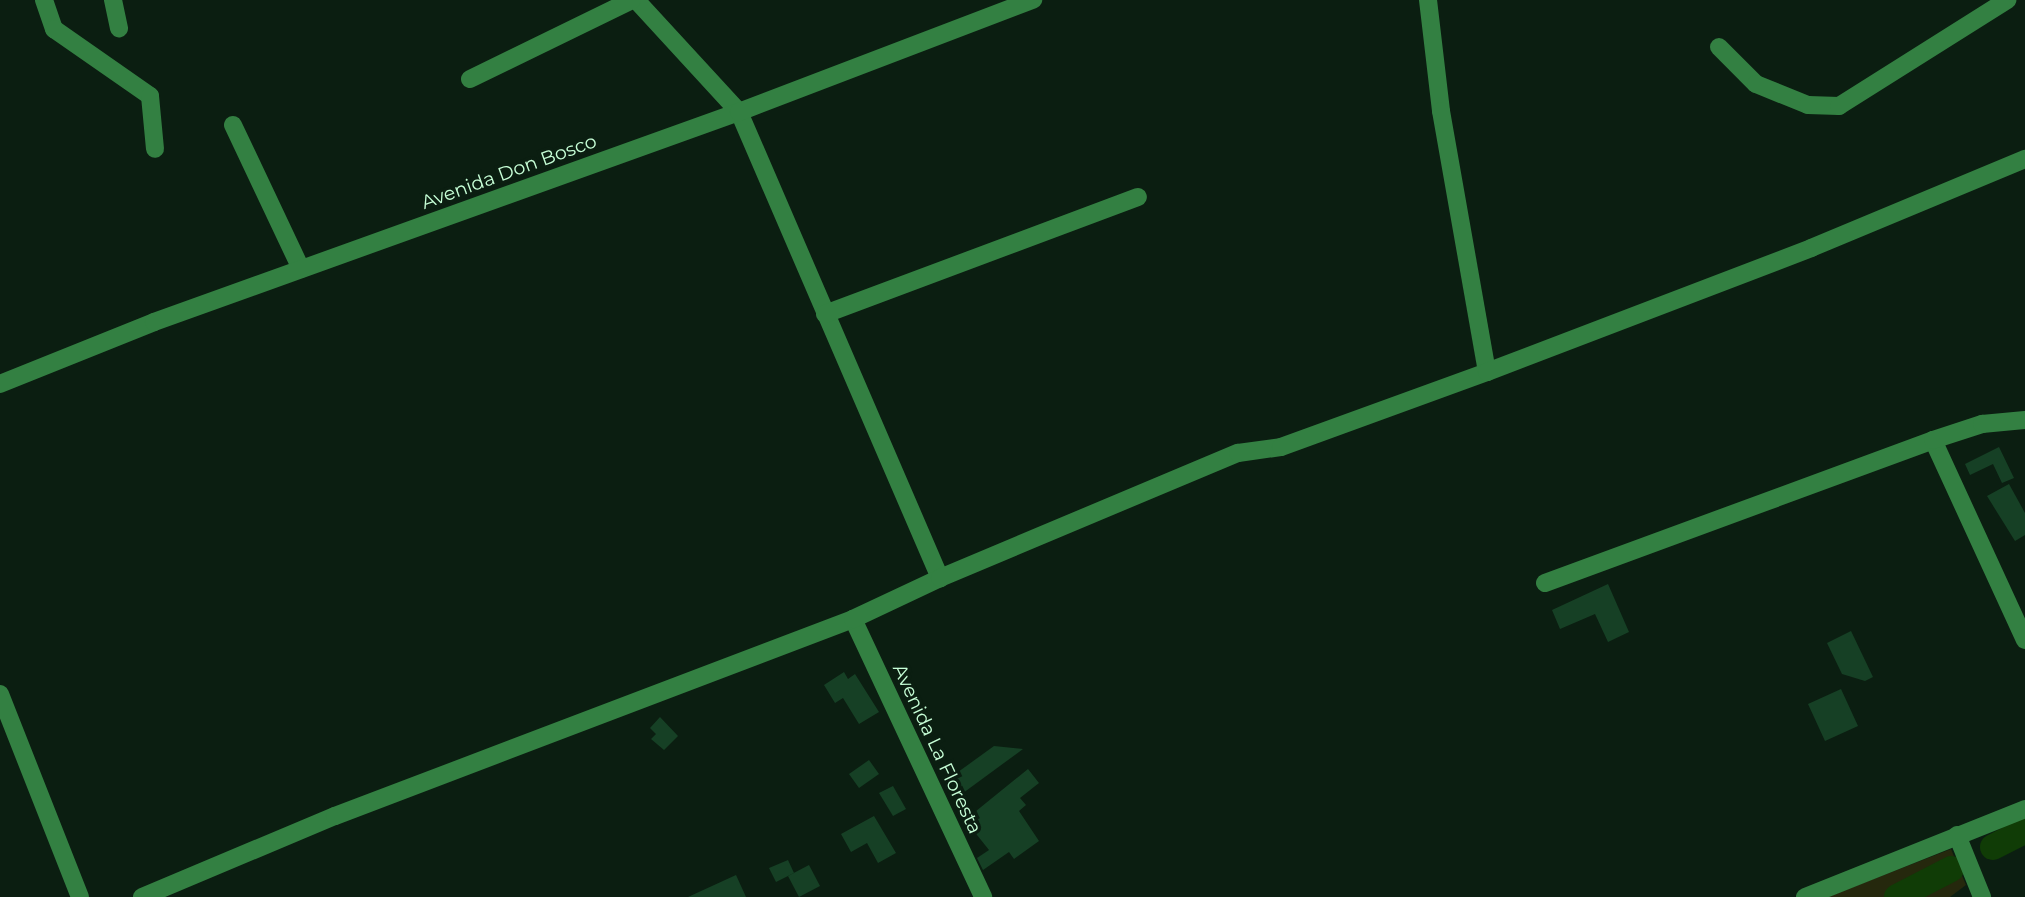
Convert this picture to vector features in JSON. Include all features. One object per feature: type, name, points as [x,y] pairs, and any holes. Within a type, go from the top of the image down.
[{"type":"street","points":[[44,0],[54,29],[150,96],[155,149]]},
{"type":"street","points":[[113,0],[119,28]]},
{"type":"street","points":[[470,79],[634,0],[738,112],[940,578]]},
{"type":"street","name":"Avenida Don Bosco","points":[[0,384],[301,269],[738,112],[1033,0]]},
{"type":"street","points":[[1428,0],[1441,111],[1487,372]]},
{"type":"street","points":[[1719,47],[1756,84],[1808,105],[1839,106],[2007,0]]},
{"type":"street","points":[[233,125],[301,269]]},
{"type":"street","points":[[142,897],[348,811],[853,619],[940,578],[1238,453],[1281,447],[1487,372],[1811,248],[2025,159]]},
{"type":"street","points":[[825,314],[1138,197]]},
{"type":"street","points":[[1545,583],[1933,440],[1982,424],[2025,420]]},
{"type":"street","points":[[1933,440],[2025,640]]},
{"type":"street","name":"Avenida La Floresta","points":[[853,619],[983,897]]},
{"type":"street","points":[[0,694],[80,897]]},
{"type":"street","points":[[1805,897],[2025,809]]},
{"type":"street","points":[[1957,835],[1982,897]]},
{"type":"green space","points":[[1951,849],[1966,885],[1950,897],[1827,897]]},
{"type":"building","points":[[1999,447],[2014,478],[2002,483],[1993,464],[1970,475],[1965,464]]},
{"type":"building","points":[[2009,484],[2025,513],[2025,535],[2015,541],[1987,496]]},
{"type":"building","points":[[1608,584],[1629,632],[1608,642],[1595,614],[1560,629],[1552,610]]},
{"type":"building","points":[[1851,631],[1873,677],[1865,681],[1842,674],[1827,643]]},
{"type":"building","points":[[844,672],[848,679],[855,674],[879,712],[859,724],[843,698],[835,703],[824,685]]},
{"type":"building","points":[[1841,689],[1858,726],[1825,741],[1808,704]]},
{"type":"building","points":[[660,717],[678,736],[664,750],[651,739],[656,734],[650,728]]},
{"type":"building","points":[[994,746],[1023,749],[959,796],[947,780]]},
{"type":"building","points":[[869,760],[879,774],[859,788],[849,774]]},
{"type":"building","points":[[1028,769],[1039,783],[1020,798],[1026,805],[1019,811],[1039,841],[1014,859],[1009,852],[983,870],[977,858],[989,850],[965,820]]},
{"type":"building","points":[[893,786],[906,809],[893,816],[879,793]]},
{"type":"building","points":[[874,816],[896,853],[878,863],[867,843],[851,852],[841,834]]},
{"type":"building","points":[[788,860],[794,873],[776,882],[769,868]]},
{"type":"building","points":[[809,865],[820,886],[799,897],[788,876]]},
{"type":"building","points":[[736,875],[746,897],[688,897]]},
{"type":"waterway","points":[[1993,847],[2025,831]]},
{"type":"waterway","points":[[1897,897],[1951,869]]}]
